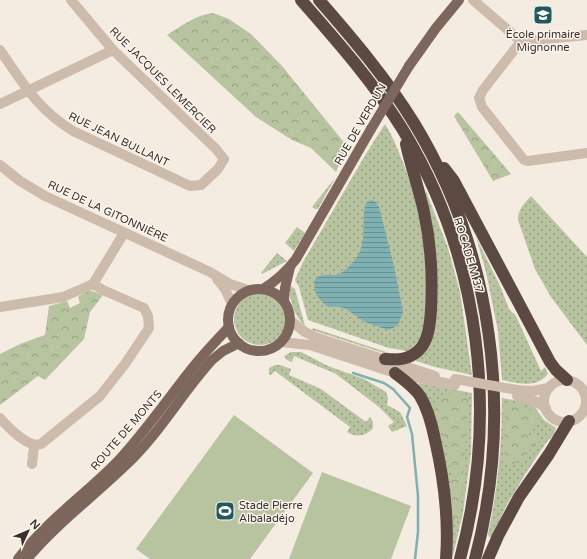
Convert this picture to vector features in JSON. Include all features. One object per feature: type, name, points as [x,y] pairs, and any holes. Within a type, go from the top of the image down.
[{"type":"highway","name":"ROCADE M 37","points":[[300,0],[365,76],[403,131],[432,186],[452,237],[466,286],[476,335],[480,402],[479,452],[473,502],[460,559]]},
{"type":"highway","name":"ROCADE M 37","points":[[319,0],[351,36],[386,81],[406,110],[426,143],[453,201],[470,249],[483,299],[491,350],[494,402],[493,454],[486,505],[475,559]]},
{"type":"highway","points":[[385,359],[401,360],[414,355],[420,350],[427,336],[431,314],[432,277],[427,228],[403,131]]},
{"type":"highway","points":[[426,143],[454,181],[550,362],[556,370],[568,380]]},
{"type":"highway","points":[[395,373],[415,390],[420,397],[430,418],[434,432],[441,466],[446,503],[446,559]]},
{"type":"highway","points":[[488,559],[498,536],[519,497],[549,454],[578,418]]},
{"type":"main road","name":"RUE DE VERDUN","points":[[263,288],[276,281],[290,267],[409,66],[455,1]]},
{"type":"main road","name":"RUE DE VERDUN","points":[[284,300],[290,267]]},
{"type":"main road","points":[[263,288],[278,294],[284,300],[288,306],[291,321],[286,336],[282,342],[270,349],[261,351],[252,350],[239,344],[229,327],[228,319],[232,304],[237,298],[248,290],[263,288]]},
{"type":"main road","name":"ROUTE DE MONTS","points":[[18,559],[49,524],[92,487],[119,459],[152,421],[194,366],[229,327]]},
{"type":"main road","name":"ROUTE DE MONTS","points":[[27,559],[65,519],[89,500],[127,465],[149,440],[212,360],[223,351],[239,344]]},
{"type":"street","name":"RUE JACQUES LEMERCIER","points":[[71,0],[113,50],[216,149],[224,159]]},
{"type":"street","points":[[473,0],[516,37],[525,41],[587,35]]},
{"type":"street","points":[[522,40],[483,90],[479,98],[482,107],[524,160],[528,161],[587,153]]},
{"type":"street","name":"RUE JEAN BULLANT","points":[[0,50],[28,91],[45,111],[58,122],[73,131],[190,186],[201,185],[218,169],[224,159]]},
{"type":"street","points":[[0,104],[113,50]]},
{"type":"street","name":"RUE DE LA GITONNIÈRE","points":[[0,165],[20,181],[45,196],[210,272],[230,284],[248,290]]},
{"type":"street","points":[[0,307],[63,297],[93,284],[124,232]]},
{"type":"street","name":"RUE DE LA GITONNIÈRE","points":[[210,272],[225,289],[232,304]]},
{"type":"street","points":[[0,418],[23,439],[38,446],[100,396],[125,364],[149,328],[148,316],[144,308],[93,284]]},
{"type":"street","points":[[291,321],[305,332],[315,337],[455,382]]},
{"type":"street","points":[[282,342],[310,345],[395,373],[517,393],[546,408]]},
{"type":"street","points":[[517,393],[549,388],[557,382],[568,380],[579,385],[586,395],[586,404],[578,418],[562,421],[555,419],[549,414],[546,408],[545,398],[549,388]]},
{"type":"street","points":[[32,464],[34,445]]},
{"type":"green space","points":[[213,13],[229,19],[251,34],[282,66],[347,146],[336,172],[311,148],[292,140],[256,117],[167,35],[194,18]]},
{"type":"green space","points":[[458,112],[511,174],[493,181],[454,116]]},
{"type":"green space","points":[[385,124],[390,132],[409,178],[419,215],[425,254],[426,293],[424,331],[419,341],[408,352],[389,348],[308,320],[299,287],[295,280],[303,262]]},
{"type":"green space","points":[[335,178],[318,209],[312,207]]},
{"type":"green space","points":[[426,191],[448,248],[460,292],[472,375],[435,367],[416,361],[437,304],[438,292],[437,258]]},
{"type":"green space","points":[[531,196],[587,257],[587,345],[551,297],[535,269],[518,220],[520,210]]},
{"type":"green space","points":[[297,227],[305,233],[294,251],[285,243]]},
{"type":"green space","points":[[476,237],[501,288],[509,309],[516,316],[541,371],[545,367],[548,374],[538,382],[526,384],[502,380],[498,331],[486,272]]},
{"type":"green space","points":[[277,253],[287,261],[262,274],[261,273]]},
{"type":"green space","points":[[289,285],[295,289],[305,326],[301,322],[293,307]]},
{"type":"green space","points":[[87,291],[92,291],[103,295],[90,312],[84,339],[45,380],[38,376],[0,405],[0,354],[20,344],[45,335],[49,306],[67,301],[70,308],[80,303],[78,297]]},
{"type":"green space","points":[[260,293],[270,295],[278,301],[284,309],[286,319],[284,329],[278,337],[270,343],[260,345],[250,343],[242,337],[236,329],[234,319],[236,309],[242,301],[250,295]]},
{"type":"green space","points":[[313,328],[389,353],[396,353],[390,355],[312,330]]},
{"type":"green space","points":[[291,352],[301,352],[328,366],[364,379],[386,392],[388,398],[387,405],[400,412],[407,426],[392,432],[388,426],[394,422],[379,407],[336,374],[294,356],[292,362],[287,360],[284,356]]},
{"type":"green space","points":[[275,365],[280,365],[291,369],[289,375],[321,389],[366,422],[370,417],[373,422],[373,428],[367,433],[361,435],[350,434],[347,432],[350,427],[275,371],[271,375],[269,374],[269,368]]},
{"type":"green space","points":[[420,383],[472,393],[471,453],[463,513],[452,559],[450,559],[450,525],[417,386],[417,384]]},
{"type":"green space","points":[[460,393],[468,396],[466,446],[460,514],[458,518],[454,518],[449,453],[446,440],[436,417],[436,406],[448,395]]},
{"type":"green space","points":[[502,398],[529,403],[535,407],[544,420],[556,428],[554,434],[546,443],[526,473],[506,506],[492,537],[489,537],[488,534],[499,467]]},
{"type":"green space","points":[[507,401],[524,407],[539,416],[535,424],[525,434],[528,436],[537,436],[540,440],[523,460],[510,466],[505,465],[504,459],[505,411]]},
{"type":"green space","name":"Stade Pierre Albaladéjo","points":[[234,415],[313,473],[250,559],[150,559],[136,549]]},
{"type":"green space","points":[[322,472],[411,506],[391,559],[289,559]]},
{"type":"water","points":[[372,200],[376,202],[379,207],[394,266],[403,311],[399,323],[395,327],[388,330],[365,322],[346,309],[340,307],[328,307],[321,301],[314,288],[315,279],[324,275],[339,274],[344,271],[357,257],[362,243],[365,205],[368,201]]},
{"type":"waterway","points":[[353,373],[384,383],[393,389]]},
{"type":"waterway","points":[[393,389],[410,408],[407,417],[412,434],[418,496],[418,532],[415,559]]},
{"type":"place","name":"École primaire Mignonne","points":[[543,15]]},
{"type":"place","name":"Stade Pierre Albaladéjo","points":[[225,511]]}]
